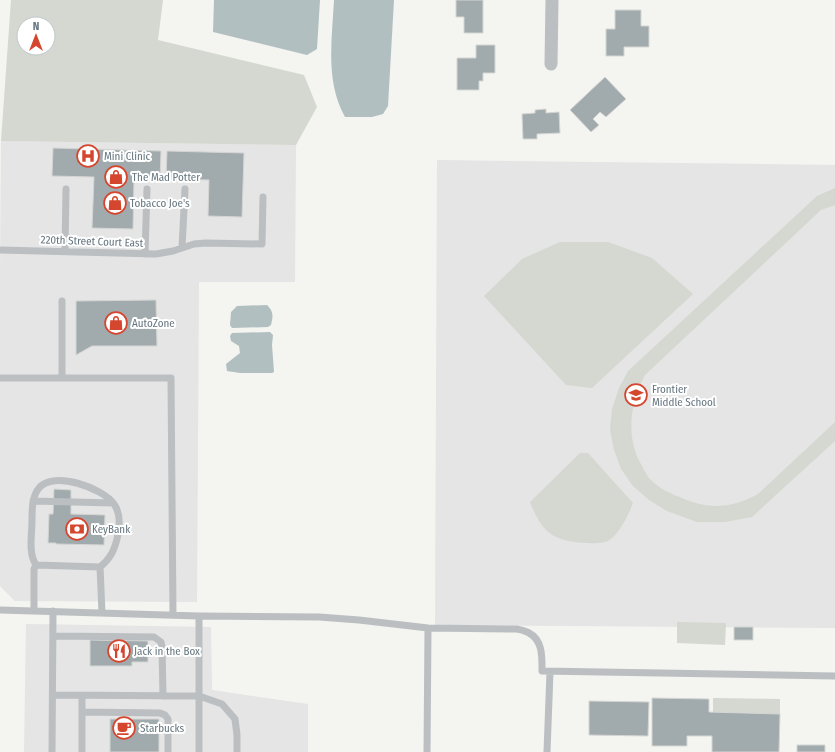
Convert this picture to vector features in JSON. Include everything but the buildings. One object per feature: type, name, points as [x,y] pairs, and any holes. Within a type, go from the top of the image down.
[{"type":"street","points":[[551,64],[552,0]]},
{"type":"lane","points":[[65,251],[66,189]]},
{"type":"lane","points":[[145,254],[147,189]]},
{"type":"lane","points":[[182,248],[185,189]]},
{"type":"lane","name":"220th Street Court East","points":[[0,250],[156,254],[173,251],[194,244],[262,244],[263,197]]},
{"type":"lane","points":[[62,301],[62,378]]},
{"type":"lane","points":[[0,378],[172,378],[173,615]]},
{"type":"lane","points":[[34,611],[34,568],[36,566],[32,556],[32,512],[39,488],[49,482],[71,481],[87,486],[107,497],[114,503],[120,520],[119,531],[112,555],[107,562],[100,567],[36,566]]},
{"type":"lane","points":[[34,501],[114,503]]},
{"type":"lane","points":[[100,567],[102,613]]},
{"type":"lane","points":[[0,610],[199,616],[332,618],[428,628],[510,629],[529,632],[537,639],[542,653],[542,671],[835,676]]},
{"type":"lane","points":[[52,752],[53,611]]},
{"type":"lane","points":[[199,616],[199,752]]},
{"type":"lane","points":[[427,752],[428,628]]},
{"type":"lane","points":[[53,636],[157,638],[162,646],[163,696]]},
{"type":"lane","points":[[547,752],[550,672]]},
{"type":"lane","points":[[53,696],[199,696],[222,704],[235,719],[237,752]]},
{"type":"lane","points":[[82,696],[82,752]]},
{"type":"lane","points":[[82,712],[160,713],[165,715],[168,719],[168,752]]},
{"type":"shaded area","points":[[11,0],[163,0],[158,40],[304,75],[317,107],[296,145],[1,141]]},
{"type":"shaded area","points":[[214,0],[320,0],[317,49],[307,55],[213,32]]},
{"type":"shaded area","points":[[334,0],[394,0],[388,106],[383,114],[372,117],[345,117],[339,103],[332,75],[331,45]]},
{"type":"shaded area","points":[[1,141],[296,145],[295,282],[199,282],[197,602],[15,601],[0,586]]},
{"type":"shaded area","name":"Frontier Middle School","points":[[437,160],[835,165],[835,628],[435,625]]},
{"type":"shaded area","points":[[835,188],[835,205],[821,210],[645,375],[633,409],[632,432],[633,444],[637,455],[648,476],[654,483],[675,495],[694,503],[712,506],[730,505],[749,499],[758,494],[835,422],[835,441],[752,517],[725,522],[697,522],[667,511],[649,500],[633,486],[621,469],[614,450],[610,430],[612,409],[619,388],[628,371],[817,196]]},
{"type":"shaded area","points":[[560,242],[608,242],[652,258],[693,294],[592,388],[566,385],[484,296],[522,259]]},
{"type":"shaded area","points":[[267,305],[272,314],[271,325],[268,327],[232,328],[230,325],[231,312],[237,306]]},
{"type":"shaded area","points":[[270,332],[273,335],[272,345],[274,372],[240,373],[227,371],[226,364],[240,353],[239,346],[231,341],[230,336],[232,333]]},
{"type":"shaded area","points":[[580,453],[588,453],[633,503],[620,529],[606,542],[573,542],[556,537],[549,533],[539,521],[530,502]]},
{"type":"shaded area","points":[[677,622],[726,623],[725,645],[677,643]]},
{"type":"shaded area","points":[[26,624],[211,627],[212,690],[308,704],[308,752],[24,752]]},
{"type":"shaded area","points":[[713,698],[780,699],[780,714],[713,712]]},
{"type":"place","name":"Mini Clinic","points":[[88,156]]},
{"type":"place","name":"The Mad Potter","points":[[116,177]]},
{"type":"place","name":"Tobacco Joe's","points":[[115,203]]},
{"type":"place","name":"AutoZone","points":[[116,323]]},
{"type":"place","name":"Frontier Middle School","points":[[636,395]]},
{"type":"place","name":"KeyBank","points":[[77,529]]},
{"type":"place","name":"Jack in the Box","points":[[119,651]]},
{"type":"place","name":"Starbucks","points":[[124,728]]}]
